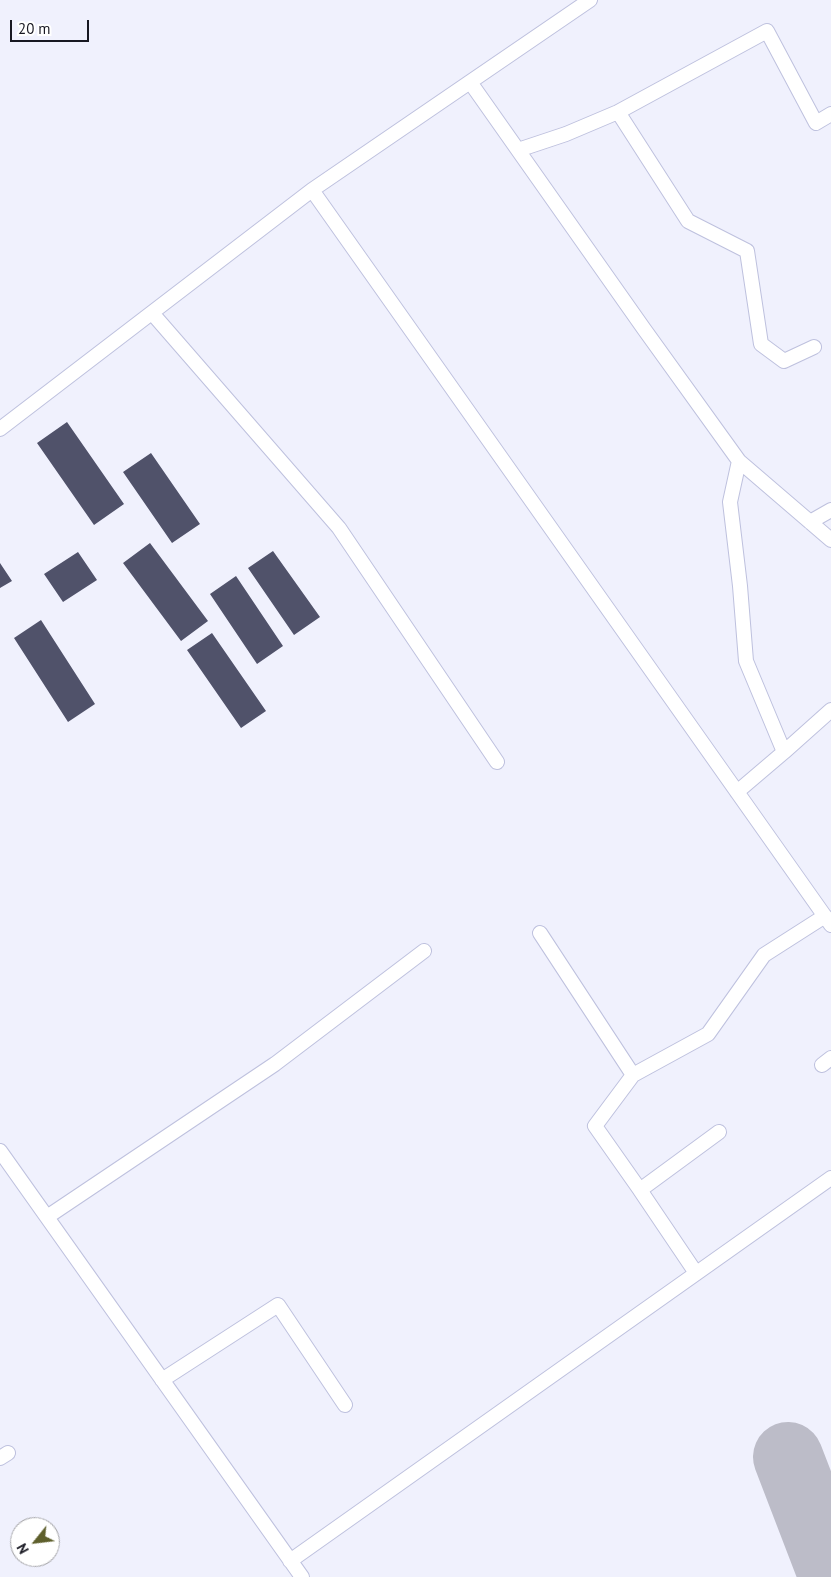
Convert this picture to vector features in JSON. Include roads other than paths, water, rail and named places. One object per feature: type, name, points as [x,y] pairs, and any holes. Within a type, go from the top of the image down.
[{"type":"lane","points":[[564,0],[574,11]]},
{"type":"lane","points":[[0,429],[312,190],[590,0]]},
{"type":"lane","points":[[518,150],[566,134],[618,112],[766,31],[816,123],[831,114]]},
{"type":"lane","points":[[470,82],[649,337],[739,461],[831,540]]},
{"type":"lane","points":[[618,112],[688,221],[747,251],[761,344],[784,361],[814,347]]},
{"type":"lane","points":[[312,190],[828,920],[764,955],[708,1034],[633,1075],[595,1126],[696,1273]]},
{"type":"lane","points":[[152,312],[338,528],[497,762]]},
{"type":"lane","points":[[739,461],[730,502],[740,586],[746,661],[784,752]]},
{"type":"lane","points":[[810,522],[831,510]]},
{"type":"lane","points":[[737,792],[831,710]]},
{"type":"lane","points":[[540,933],[633,1075]]},
{"type":"lane","points":[[47,1217],[275,1064],[424,951]]},
{"type":"lane","points":[[640,1190],[719,1132]]},
{"type":"lane","points":[[0,1152],[302,1577]]},
{"type":"lane","points":[[290,1561],[831,1178]]},
{"type":"lane","points":[[162,1380],[278,1305],[345,1406]]}]
